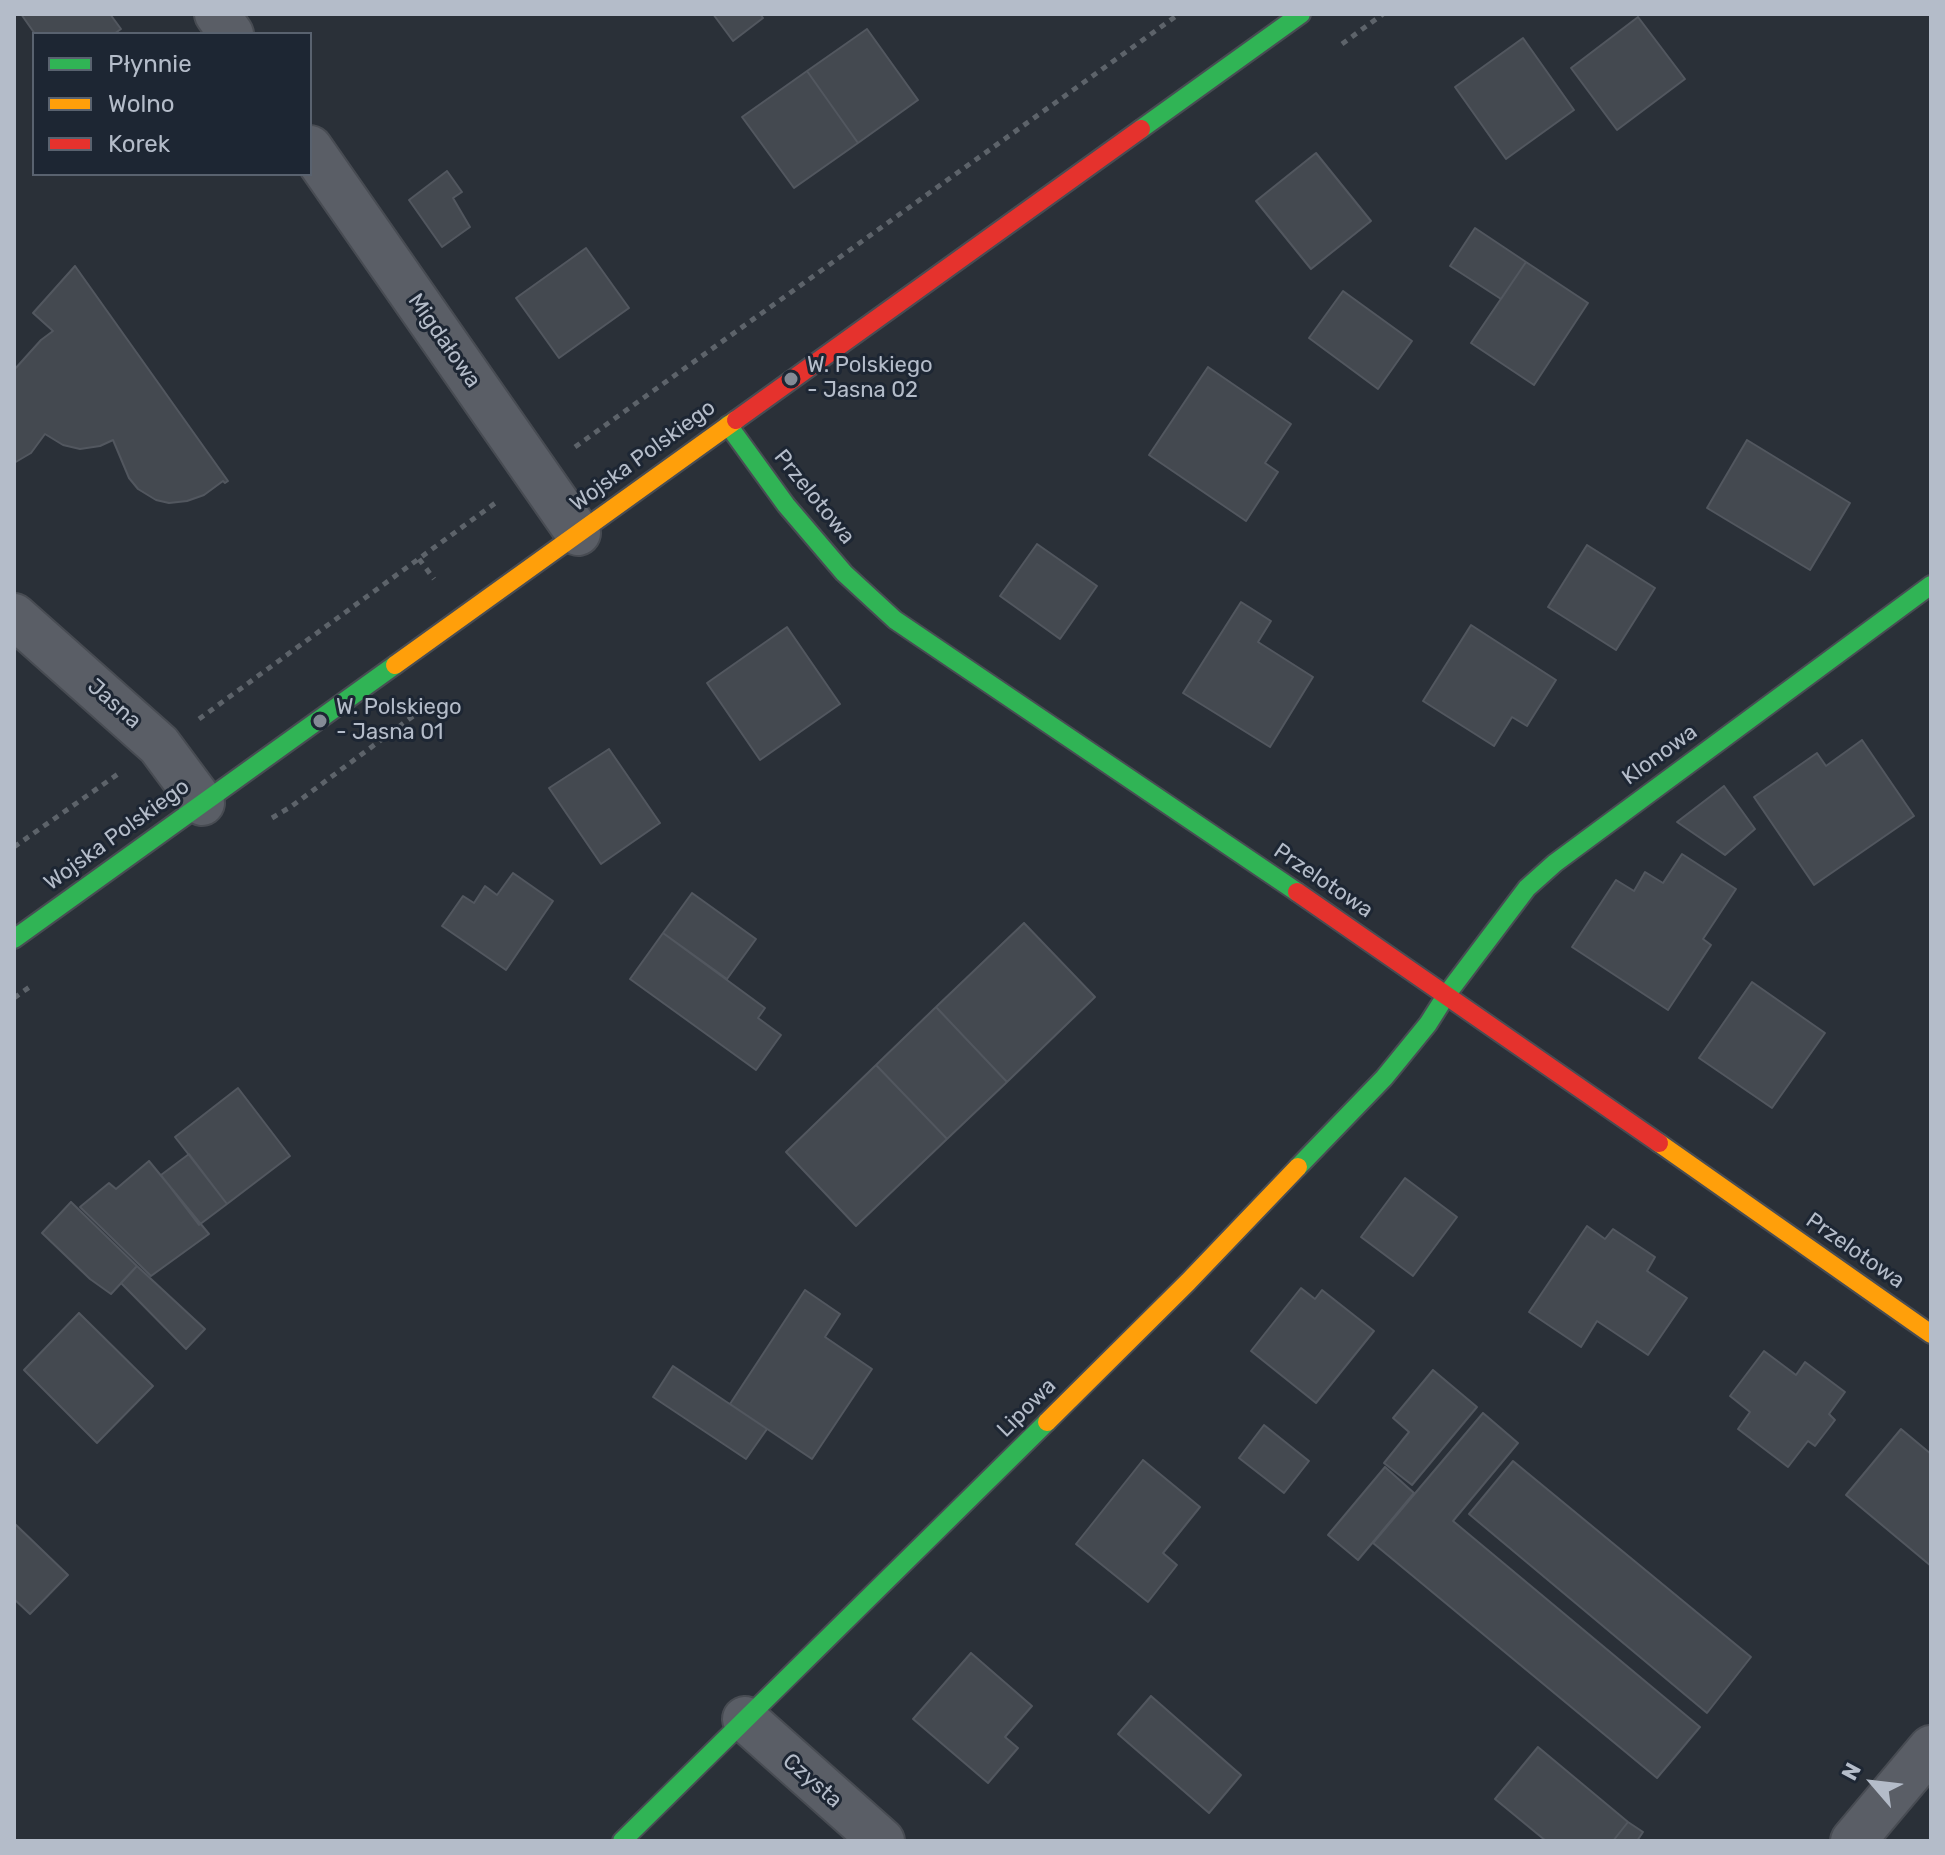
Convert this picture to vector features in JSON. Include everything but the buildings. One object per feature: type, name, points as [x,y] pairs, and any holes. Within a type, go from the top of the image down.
[{"type":"street","points":[[217,14],[230,32]]},
{"type":"street","name":"Wojska Polskiego","points":[[14,939],[1301,14]]},
{"type":"street","name":"Migdałowa","points":[[312,151],[578,533]]},
{"type":"street","name":"Przelotowa","points":[[728,425],[786,505],[844,573],[895,620],[1447,994],[1931,1334]]},
{"type":"street","name":"Klonowa","points":[[1447,994],[1527,888],[1555,863],[1931,585]]},
{"type":"street","name":"Jasna","points":[[14,616],[159,745],[202,803]]},
{"type":"street","name":"Lipowa","points":[[622,1841],[1188,1282],[1391,1070],[1428,1024],[1447,994]]},
{"type":"street","name":"Czysta","points":[[745,1719],[882,1841]]},
{"type":"street","points":[[1853,1841],[1931,1748]]},
{"type":"path","points":[[14,847],[210,713],[536,474],[1179,14]]},
{"type":"traffic: fast","points":[[1141,129],[1301,14]]},
{"type":"traffic: fast","points":[[728,425],[786,505],[844,573],[895,620],[1297,892]]},
{"type":"traffic: fast","points":[[1298,1167],[1384,1078],[1428,1024],[1527,888],[1555,863],[1931,585]]},
{"type":"traffic: fast","points":[[14,939],[395,665]]},
{"type":"traffic: fast","points":[[622,1841],[1047,1422]]},
{"type":"traffic: slow","points":[[395,665],[736,420]]},
{"type":"traffic: slow","points":[[1659,1143],[1931,1334]]},
{"type":"traffic: slow","points":[[1047,1422],[1298,1167]]},
{"type":"traffic: jam","points":[[736,420],[1141,129]]},
{"type":"traffic: jam","points":[[1297,892],[1659,1143]]},
{"type":"place","name":"W. Polskiego - Jasna 02","points":[[791,379]]},
{"type":"place","name":"W. Polskiego - Jasna 01","points":[[320,721]]}]
